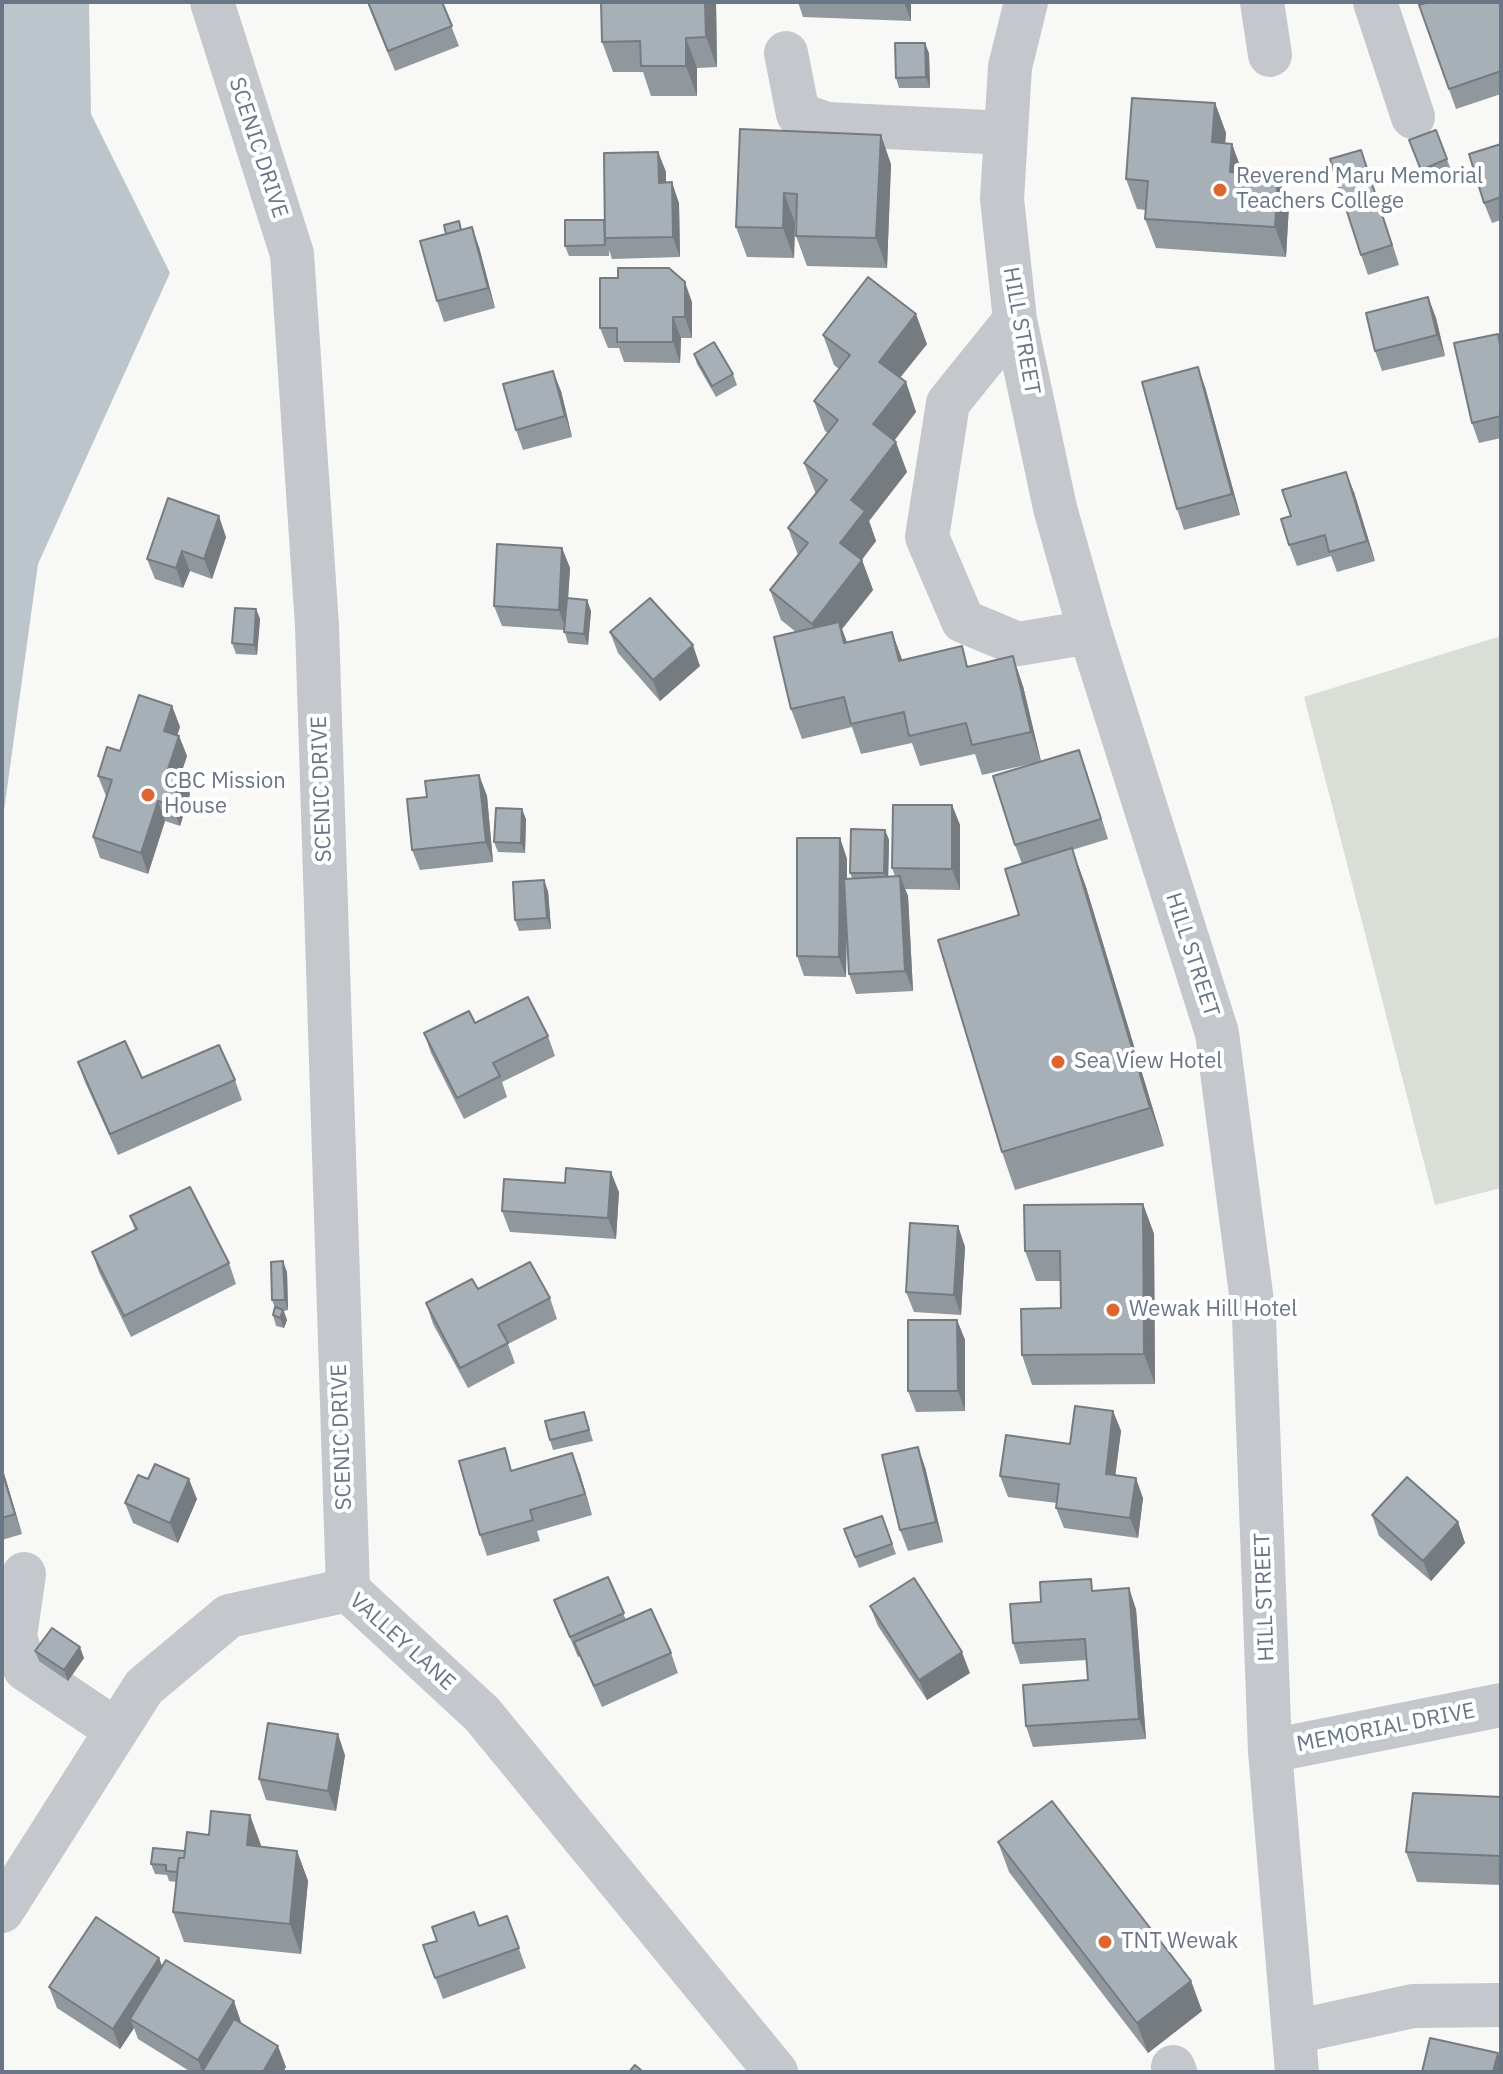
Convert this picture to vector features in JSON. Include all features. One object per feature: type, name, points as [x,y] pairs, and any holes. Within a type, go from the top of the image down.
[{"type":"street","name":"SCENIC DRIVE","points":[[212,2],[292,254],[317,626],[348,1590]]},
{"type":"street","name":"HILL STREET","points":[[1026,2],[1010,67],[1002,199],[1015,320],[1055,508],[1090,632],[1217,1033],[1254,1317],[1270,1751],[1296,2052]]},
{"type":"street","points":[[1262,2],[1270,55]]},
{"type":"street","points":[[1375,2],[1413,117]]},
{"type":"street","points":[[786,53],[798,114],[827,124],[1006,133]]},
{"type":"street","points":[[1015,320],[948,403],[927,537],[963,621],[1018,644],[1090,632]]},
{"type":"street","points":[[24,1574],[15,1637],[25,1669],[116,1730]]},
{"type":"street","name":"VALLEY LANE","points":[[2,1911],[144,1687],[229,1616],[348,1590],[482,1714],[776,2072]]},
{"type":"street","name":"MEMORIAL DRIVE","points":[[1270,1751],[1501,1705]]},
{"type":"street","points":[[1296,2052],[1413,2006],[1501,2005]]},
{"type":"shaded area","points":[[2,2],[89,2],[91,114],[170,273],[38,564],[2,825]]},
{"type":"shaded area","points":[[1501,636],[1501,1188],[1435,1205],[1304,697]]},
{"type":"building","points":[[368,2],[442,2],[452,26],[388,51]]},
{"type":"building","points":[[601,2],[705,2],[706,37],[686,38],[686,66],[641,66],[640,41],[602,42]]},
{"type":"building","points":[[1429,2],[1500,2],[1501,71],[1449,89],[1419,5]]},
{"type":"building","points":[[895,43],[925,43],[926,77],[896,78]]},
{"type":"building","points":[[1132,98],[1215,103],[1212,142],[1232,144],[1230,172],[1278,176],[1275,227],[1145,219],[1148,181],[1126,179]]},
{"type":"building","points":[[740,129],[881,135],[876,238],[796,236],[797,194],[784,193],[783,228],[736,227]]},
{"type":"building","points":[[1436,130],[1447,159],[1421,170],[1409,140]]},
{"type":"building","points":[[1501,144],[1501,197],[1484,203],[1469,154]]},
{"type":"building","points":[[1361,150],[1392,245],[1361,255],[1330,159]]},
{"type":"building","points":[[658,152],[659,183],[672,182],[673,237],[605,238],[604,153]]},
{"type":"building","points":[[565,220],[604,220],[605,245],[565,246]]},
{"type":"building","points":[[459,221],[461,230],[446,234],[444,225]]},
{"type":"building","points":[[472,227],[488,288],[437,301],[420,241]]},
{"type":"building","points":[[618,268],[669,268],[685,282],[685,317],[673,317],[673,342],[617,342],[617,328],[600,328],[600,278],[618,278]]},
{"type":"building","points":[[868,277],[916,314],[879,362],[906,382],[873,424],[896,442],[851,500],[865,511],[840,543],[862,560],[812,624],[770,590],[808,543],[788,528],[827,480],[804,463],[838,420],[814,401],[850,355],[823,335]]},
{"type":"building","points":[[1428,297],[1437,335],[1375,351],[1366,313]]},
{"type":"building","points":[[1498,334],[1501,350],[1501,416],[1472,423],[1454,343]]},
{"type":"building","points":[[714,342],[733,374],[712,386],[694,354]]},
{"type":"building","points":[[1198,367],[1232,494],[1177,509],[1142,382]]},
{"type":"building","points":[[553,371],[565,416],[516,430],[503,384]]},
{"type":"building","points":[[1346,472],[1367,541],[1329,552],[1325,535],[1289,545],[1281,519],[1291,516],[1282,490]]},
{"type":"building","points":[[168,498],[219,516],[204,559],[182,551],[176,568],[147,559]]},
{"type":"building","points":[[497,544],[562,548],[559,610],[494,606]]},
{"type":"building","points":[[567,598],[587,600],[584,634],[564,632]]},
{"type":"building","points":[[650,598],[693,645],[653,680],[610,632]]},
{"type":"building","points":[[235,608],[256,609],[254,645],[232,643]]},
{"type":"building","points":[[839,622],[844,643],[892,632],[899,661],[962,646],[967,667],[1013,656],[1031,732],[972,745],[966,723],[909,736],[904,712],[851,724],[844,697],[791,709],[774,637]]},
{"type":"building","name":"CBC Mission House","points":[[139,695],[172,706],[164,731],[179,736],[168,769],[183,773],[172,805],[158,801],[141,853],[93,837],[112,780],[98,776],[107,747],[120,751]]},
{"type":"building","points":[[1079,750],[1101,819],[1015,845],[993,776]]},
{"type":"building","points":[[479,775],[486,842],[412,850],[407,799],[427,797],[425,781]]},
{"type":"building","points":[[893,805],[952,805],[952,869],[892,868]]},
{"type":"building","points":[[496,808],[522,809],[521,843],[494,842]]},
{"type":"building","points":[[851,829],[885,830],[884,873],[850,873]]},
{"type":"building","points":[[797,838],[840,838],[839,957],[797,956]]},
{"type":"building","name":"Sea View Hotel","points":[[1072,848],[1150,1108],[1002,1152],[938,940],[1019,915],[1005,869]]},
{"type":"building","points":[[900,876],[905,971],[849,974],[844,879]]},
{"type":"building","points":[[544,880],[547,918],[515,920],[513,882]]},
{"type":"building","points":[[528,997],[548,1036],[493,1063],[500,1076],[457,1098],[424,1033],[469,1011],[475,1023]]},
{"type":"building","points":[[125,1041],[142,1078],[219,1045],[235,1080],[110,1134],[78,1062]]},
{"type":"building","points":[[566,1168],[611,1172],[608,1218],[502,1211],[504,1179],[565,1183]]},
{"type":"building","points":[[190,1187],[229,1263],[124,1316],[92,1252],[137,1229],[130,1216]]},
{"type":"building","name":"Wewak Hill Hotel","points":[[1143,1204],[1144,1354],[1022,1355],[1021,1309],[1061,1308],[1060,1251],[1025,1251],[1024,1205]]},
{"type":"building","points":[[910,1223],[958,1226],[954,1295],[906,1292]]},
{"type":"building","points":[[283,1261],[285,1300],[272,1300],[271,1262]]},
{"type":"building","points":[[530,1262],[550,1298],[498,1325],[508,1343],[460,1368],[426,1303],[472,1279],[478,1289]]},
{"type":"building","points":[[275,1307],[283,1310],[280,1318],[273,1315]]},
{"type":"building","points":[[908,1320],[957,1320],[958,1391],[908,1391]]},
{"type":"building","points":[[1075,1406],[1113,1411],[1106,1474],[1136,1478],[1130,1518],[1056,1508],[1059,1484],[1000,1476],[1006,1435],[1070,1444]]},
{"type":"building","points":[[584,1412],[589,1430],[550,1440],[545,1421]]},
{"type":"building","points":[[918,1447],[936,1522],[900,1530],[882,1455]]},
{"type":"building","points":[[505,1448],[511,1471],[572,1453],[585,1494],[530,1510],[533,1520],[480,1535],[459,1461]]},
{"type":"building","points":[[155,1464],[189,1479],[170,1523],[125,1503],[138,1475],[148,1479]]},
{"type":"building","points":[[2,1471],[15,1514],[2,1518]]},
{"type":"building","points":[[1407,1477],[1458,1522],[1423,1561],[1372,1515]]},
{"type":"building","points":[[882,1516],[892,1544],[855,1557],[844,1529]]},
{"type":"building","points":[[608,1577],[624,1613],[570,1637],[554,1600]]},
{"type":"building","points":[[914,1578],[962,1652],[919,1680],[870,1606]]},
{"type":"building","points":[[1091,1579],[1092,1591],[1129,1588],[1139,1719],[1026,1726],[1023,1685],[1088,1680],[1085,1639],[1013,1643],[1010,1604],[1041,1602],[1040,1582]]},
{"type":"building","points":[[651,1609],[671,1653],[594,1686],[574,1642]]},
{"type":"building","points":[[52,1628],[80,1647],[64,1670],[35,1651]]},
{"type":"building","points":[[268,1723],[338,1734],[328,1791],[259,1779]]},
{"type":"building","points":[[1413,1793],[1501,1797],[1501,1856],[1406,1852]]},
{"type":"building","name":"TNT Wewak","points":[[1052,1801],[1191,1981],[1137,2023],[998,1842]]},
{"type":"building","points":[[211,1811],[250,1815],[247,1845],[297,1851],[290,1924],[173,1912],[179,1858],[184,1858],[187,1832],[209,1835]]},
{"type":"building","points":[[153,1848],[185,1851],[184,1858],[179,1858],[177,1872],[166,1871],[166,1865],[151,1864]]},
{"type":"building","points":[[474,1912],[479,1926],[507,1916],[519,1948],[435,1978],[423,1945],[437,1941],[432,1927]]},
{"type":"building","points":[[96,1917],[159,1958],[113,2029],[49,1987]]},
{"type":"building","points":[[166,1960],[234,2001],[198,2060],[130,2019]]},
{"type":"building","points":[[234,2019],[278,2046],[263,2072],[202,2072]]},
{"type":"building","points":[[1430,2038],[1498,2053],[1493,2072],[1422,2072]]},
{"type":"building","points":[[635,2065],[643,2072],[629,2072]]},
{"type":"place","name":"Reverend Maru Memorial Teachers College","points":[[1220,190]]},
{"type":"place","name":"CBC Mission House","points":[[148,795]]},
{"type":"place","name":"Sea View Hotel","points":[[1058,1062]]},
{"type":"place","name":"Wewak Hill Hotel","points":[[1113,1310]]},
{"type":"place","name":"TNT Wewak","points":[[1105,1942]]}]
